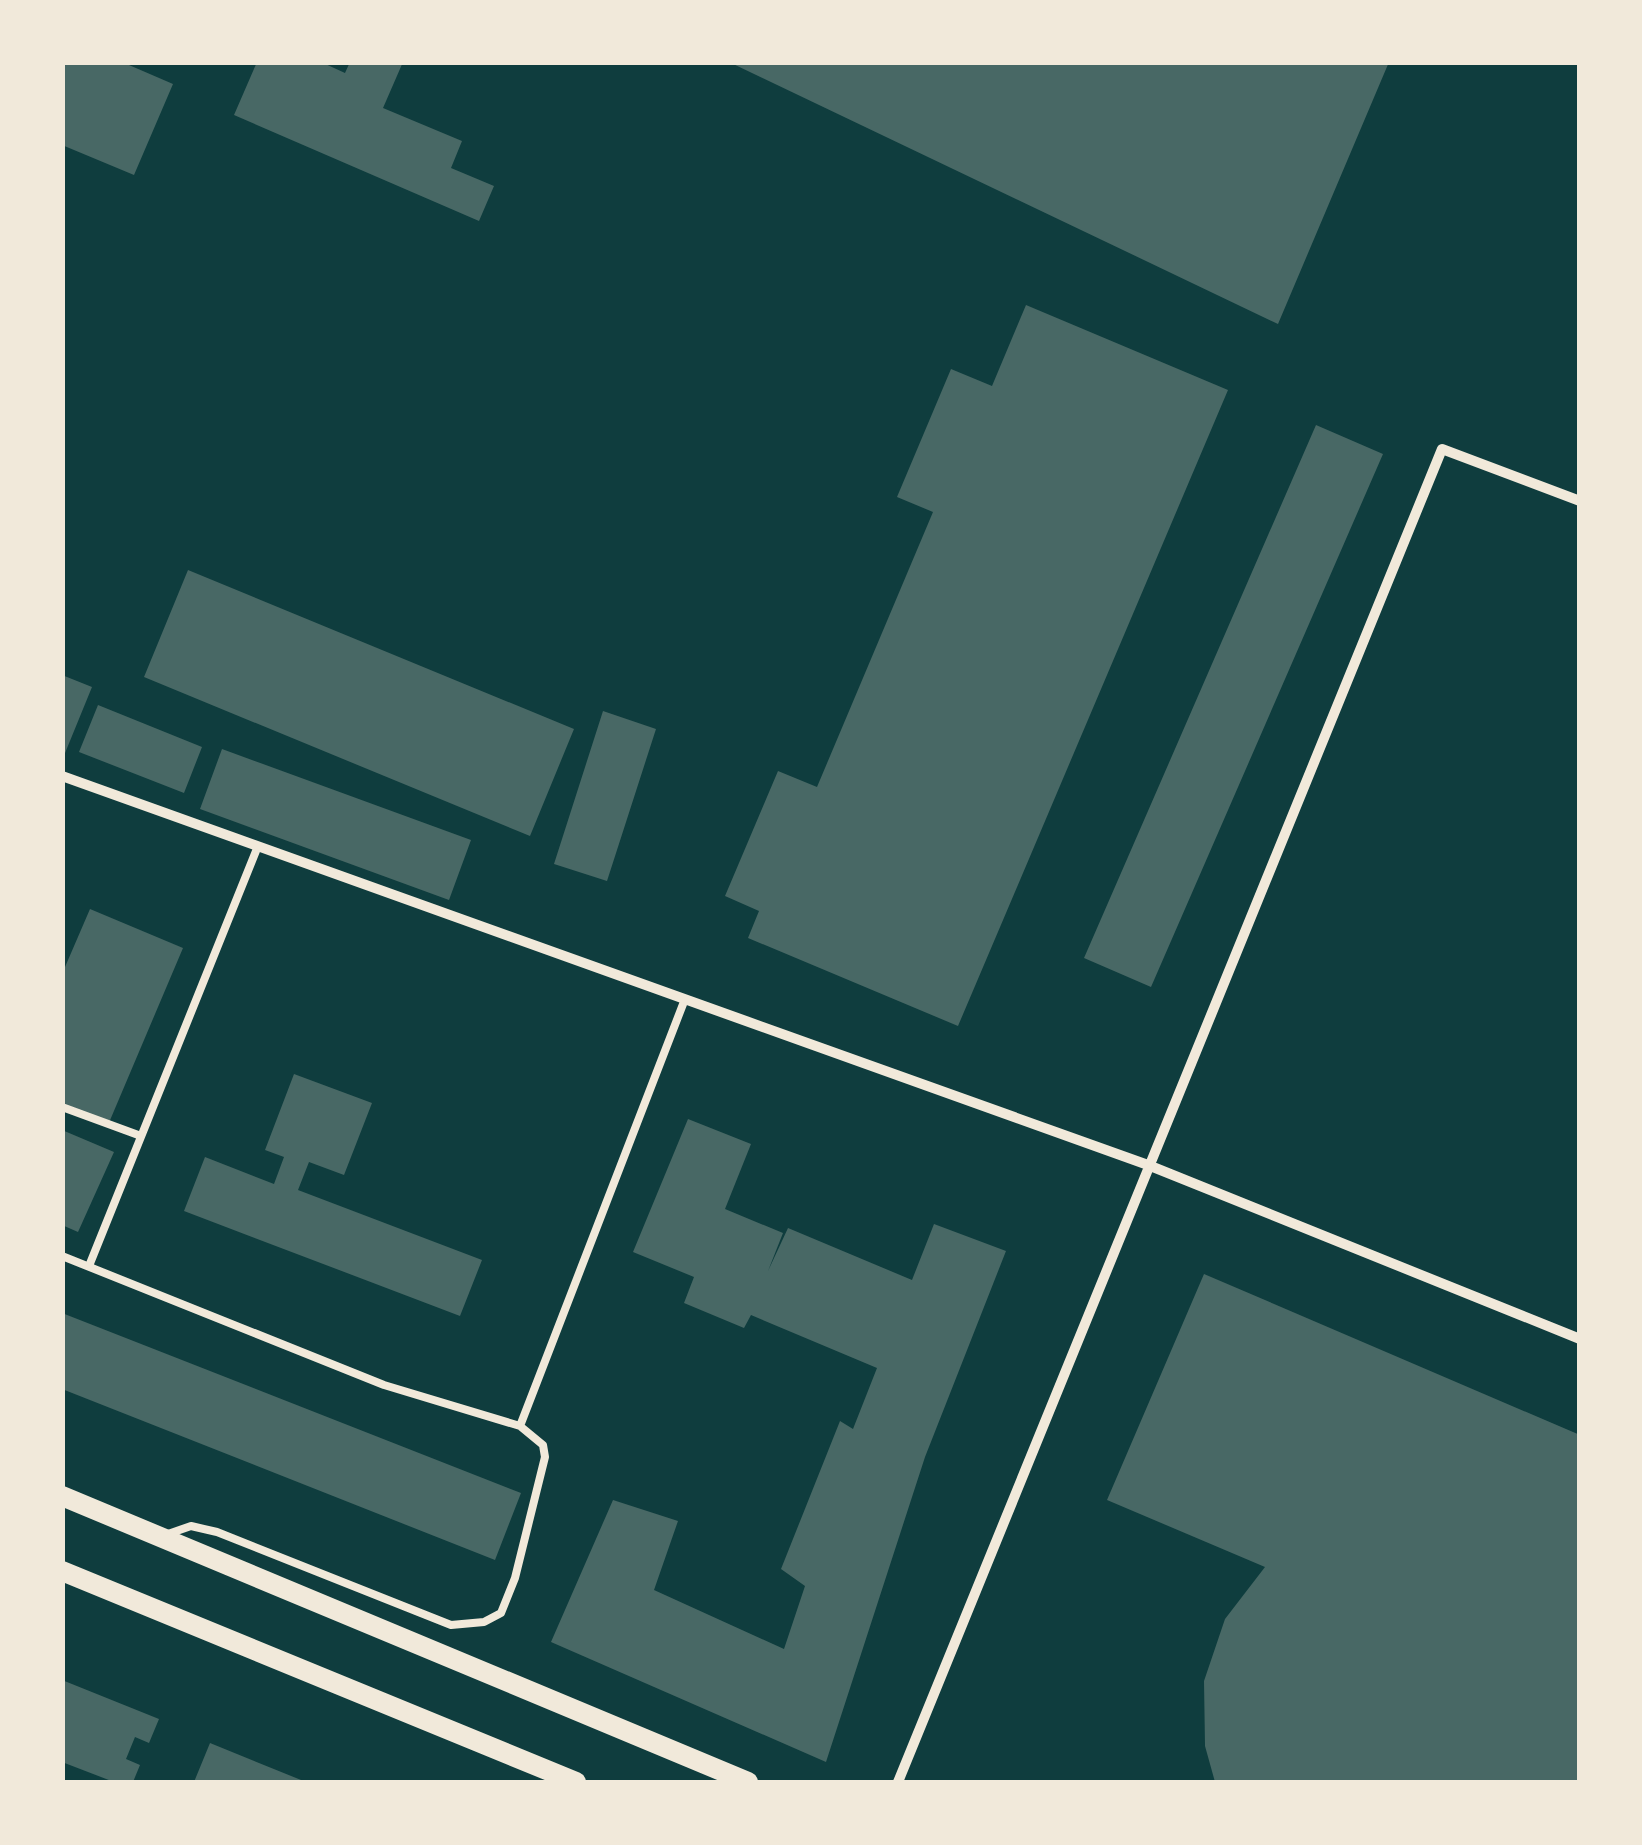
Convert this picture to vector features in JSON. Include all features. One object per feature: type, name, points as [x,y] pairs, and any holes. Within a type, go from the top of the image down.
[{"type":"main road","points":[[62,1496],[748,1782]]},
{"type":"main road","points":[[62,1571],[576,1782]]},
{"type":"street","points":[[898,1782],[1442,449],[1580,501]]},
{"type":"street","points":[[62,776],[1148,1165],[1580,1339]]},
{"type":"lane","points":[[89,1266],[258,846]]},
{"type":"lane","points":[[520,1426],[685,999]]},
{"type":"lane","points":[[62,1107],[142,1136]]},
{"type":"lane","points":[[62,1256],[384,1385],[520,1426],[543,1445],[545,1457],[515,1578],[500,1614],[484,1622],[451,1626],[216,1532],[191,1526],[164,1536]]},
{"type":"building","points":[[62,62],[122,62],[173,84],[134,175],[62,145]]},
{"type":"building","points":[[257,62],[321,62],[345,73],[350,62],[403,62],[383,108],[462,141],[451,168],[494,186],[479,221],[234,115]]},
{"type":"building","points":[[729,62],[1389,62],[1278,324]]},
{"type":"building","points":[[1026,305],[1228,390],[958,1026],[748,938],[759,911],[725,896],[778,771],[817,787],[933,512],[897,497],[951,369],[992,386]]},
{"type":"building","points":[[1316,425],[1383,454],[1151,987],[1084,958]]},
{"type":"building","points":[[188,570],[574,729],[530,836],[144,677]]},
{"type":"building","points":[[62,675],[92,687],[63,758],[62,758]]},
{"type":"building","points":[[98,705],[202,747],[184,793],[79,752]]},
{"type":"building","points":[[603,711],[656,729],[607,881],[554,864]]},
{"type":"building","points":[[222,749],[471,840],[449,900],[200,809]]},
{"type":"building","points":[[90,909],[183,948],[108,1125],[62,1106],[62,974]]},
{"type":"building","points":[[294,1074],[372,1103],[344,1175],[309,1162],[298,1190],[482,1260],[460,1316],[184,1211],[205,1157],[274,1184],[284,1157],[265,1150]]},
{"type":"building","points":[[688,1119],[751,1144],[725,1209],[783,1233],[768,1271],[788,1228],[912,1280],[934,1224],[1006,1251],[925,1457],[826,1762],[551,1642],[613,1500],[678,1521],[654,1590],[784,1649],[805,1586],[781,1569],[840,1421],[853,1429],[877,1368],[751,1315],[744,1328],[684,1303],[694,1277],[633,1252]]},
{"type":"building","points":[[62,1130],[114,1152],[78,1232],[62,1225]]},
{"type":"building","points":[[1204,1274],[1580,1435],[1580,1782],[1215,1782],[1205,1746],[1204,1681],[1225,1619],[1265,1567],[1107,1500]]},
{"type":"building","points":[[62,1313],[521,1493],[495,1560],[62,1389]]},
{"type":"building","points":[[62,1680],[159,1719],[149,1743],[135,1737],[126,1759],[140,1765],[133,1782],[114,1782],[62,1762]]},
{"type":"building","points":[[210,1743],[306,1782],[194,1782]]}]
